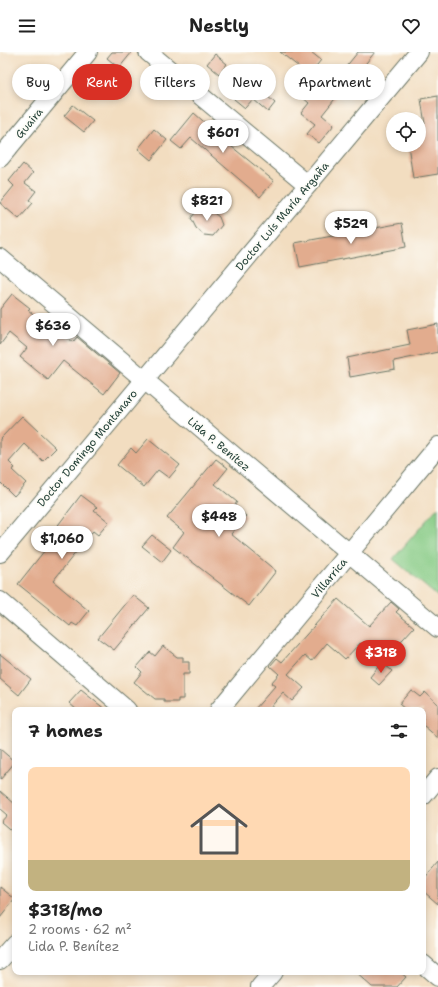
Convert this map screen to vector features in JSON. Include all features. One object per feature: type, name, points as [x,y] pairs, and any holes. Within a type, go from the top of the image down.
[{"type":"street","name":"Guaira","points":[[0,158],[88,52]]},
{"type":"street","points":[[148,52],[308,185]]},
{"type":"street","name":"Doctor Luís María Argaña","points":[[144,381],[419,52]]},
{"type":"street","name":"Lida P. Benítez","points":[[0,258],[438,628]]},
{"type":"street","name":"Doctor Domingo Montanaro","points":[[0,553],[144,381]]},
{"type":"street","name":"Villarrica","points":[[221,707],[438,446]]},
{"type":"street","points":[[0,600],[125,707]]},
{"type":"street","points":[[426,792],[438,778]]},
{"type":"street","points":[[426,967],[438,977]]},
{"type":"street","points":[[260,987],[270,975]]},
{"type":"green space","points":[[438,507],[438,597],[393,559]]},
{"type":"building","points":[[112,52],[132,52],[122,64],[114,64],[107,58]]},
{"type":"building","points":[[280,52],[311,52],[321,60],[318,64],[295,64]]},
{"type":"building","points":[[358,52],[375,52],[365,64],[348,64]]},
{"type":"building","points":[[215,54],[227,64],[218,64],[218,73],[210,66],[210,64],[207,64]]},
{"type":"building","points":[[438,96],[438,174],[413,178],[409,152],[426,152],[426,112],[423,112],[421,99]]},
{"type":"building","points":[[235,100],[252,100],[245,108]]},
{"type":"building","points":[[254,100],[272,100],[275,103],[268,112]]},
{"type":"building","points":[[306,100],[334,100],[322,115],[334,125],[319,143],[307,134],[315,124],[301,113],[309,103]]},
{"type":"building","points":[[73,105],[93,121],[84,132],[64,116]]},
{"type":"building","points":[[194,113],[211,128],[210,129],[274,181],[260,197],[191,138],[181,149],[171,141]]},
{"type":"building","points":[[154,129],[167,140],[151,160],[138,149]]},
{"type":"building","points":[[23,164],[33,173],[25,183],[36,191],[29,200],[33,203],[19,219],[0,203],[14,186],[9,181]]},
{"type":"building","points":[[200,207],[210,210],[219,217],[222,225],[213,236],[204,235],[196,228],[191,218]]},
{"type":"building","points":[[402,223],[406,247],[300,267],[295,243]]},
{"type":"building","points":[[12,294],[30,308],[28,310],[46,324],[48,322],[73,342],[77,337],[120,373],[104,394],[63,361],[48,380],[20,357],[27,348],[9,333],[0,345],[0,309]]},
{"type":"building","points":[[438,324],[438,352],[394,361],[395,369],[350,377],[347,358],[410,345],[407,330]]},
{"type":"building","points":[[22,416],[56,448],[43,461],[25,444],[9,462],[15,468],[12,470],[26,483],[14,496],[1,483],[0,484],[0,439]]},
{"type":"building","points":[[148,439],[180,465],[169,478],[158,470],[144,487],[117,465],[131,448],[136,453]]},
{"type":"building","points":[[216,459],[228,468],[215,484],[237,502],[234,506],[246,516],[231,534],[276,571],[249,606],[173,547],[184,532],[167,518]]},
{"type":"building","points":[[81,495],[97,507],[94,510],[109,522],[98,535],[93,531],[53,581],[89,611],[77,626],[72,623],[70,626],[18,584],[45,550],[32,540],[40,530],[49,537]]},
{"type":"building","points":[[152,535],[171,550],[162,562],[142,546]]},
{"type":"building","points":[[133,595],[149,608],[114,650],[98,638]]},
{"type":"building","points":[[338,599],[369,626],[391,602],[399,609],[396,612],[414,627],[382,662],[360,643],[345,659],[327,643],[312,661],[305,655],[288,674],[304,688],[292,701],[283,693],[271,707],[257,707],[275,686],[271,683],[279,674],[270,666],[277,658],[282,662]]},
{"type":"building","points":[[163,646],[177,657],[183,657],[183,662],[189,662],[189,674],[183,674],[183,699],[178,699],[178,702],[164,702],[164,699],[155,699],[134,682],[142,672],[137,667],[150,652],[155,656]]},
{"type":"building","points":[[0,654],[31,679],[19,695],[0,679]]},
{"type":"building","points":[[382,662],[392,671],[379,685],[370,677]]},
{"type":"building","points":[[81,690],[102,707],[74,707],[69,703]]},
{"type":"building","points":[[411,690],[420,697],[425,692],[438,704],[438,738],[426,728],[426,707],[402,707],[399,704]]},
{"type":"building","points":[[0,749],[12,759],[12,766],[0,780]]},
{"type":"building","points":[[0,791],[12,801],[12,831],[1,822],[7,815],[0,809]]},
{"type":"building","points":[[438,862],[438,904],[426,894],[426,876]]},
{"type":"building","points":[[0,887],[12,897],[12,903],[0,918]]},
{"type":"building","points":[[358,975],[404,975],[406,977],[397,987],[372,987]]}]
